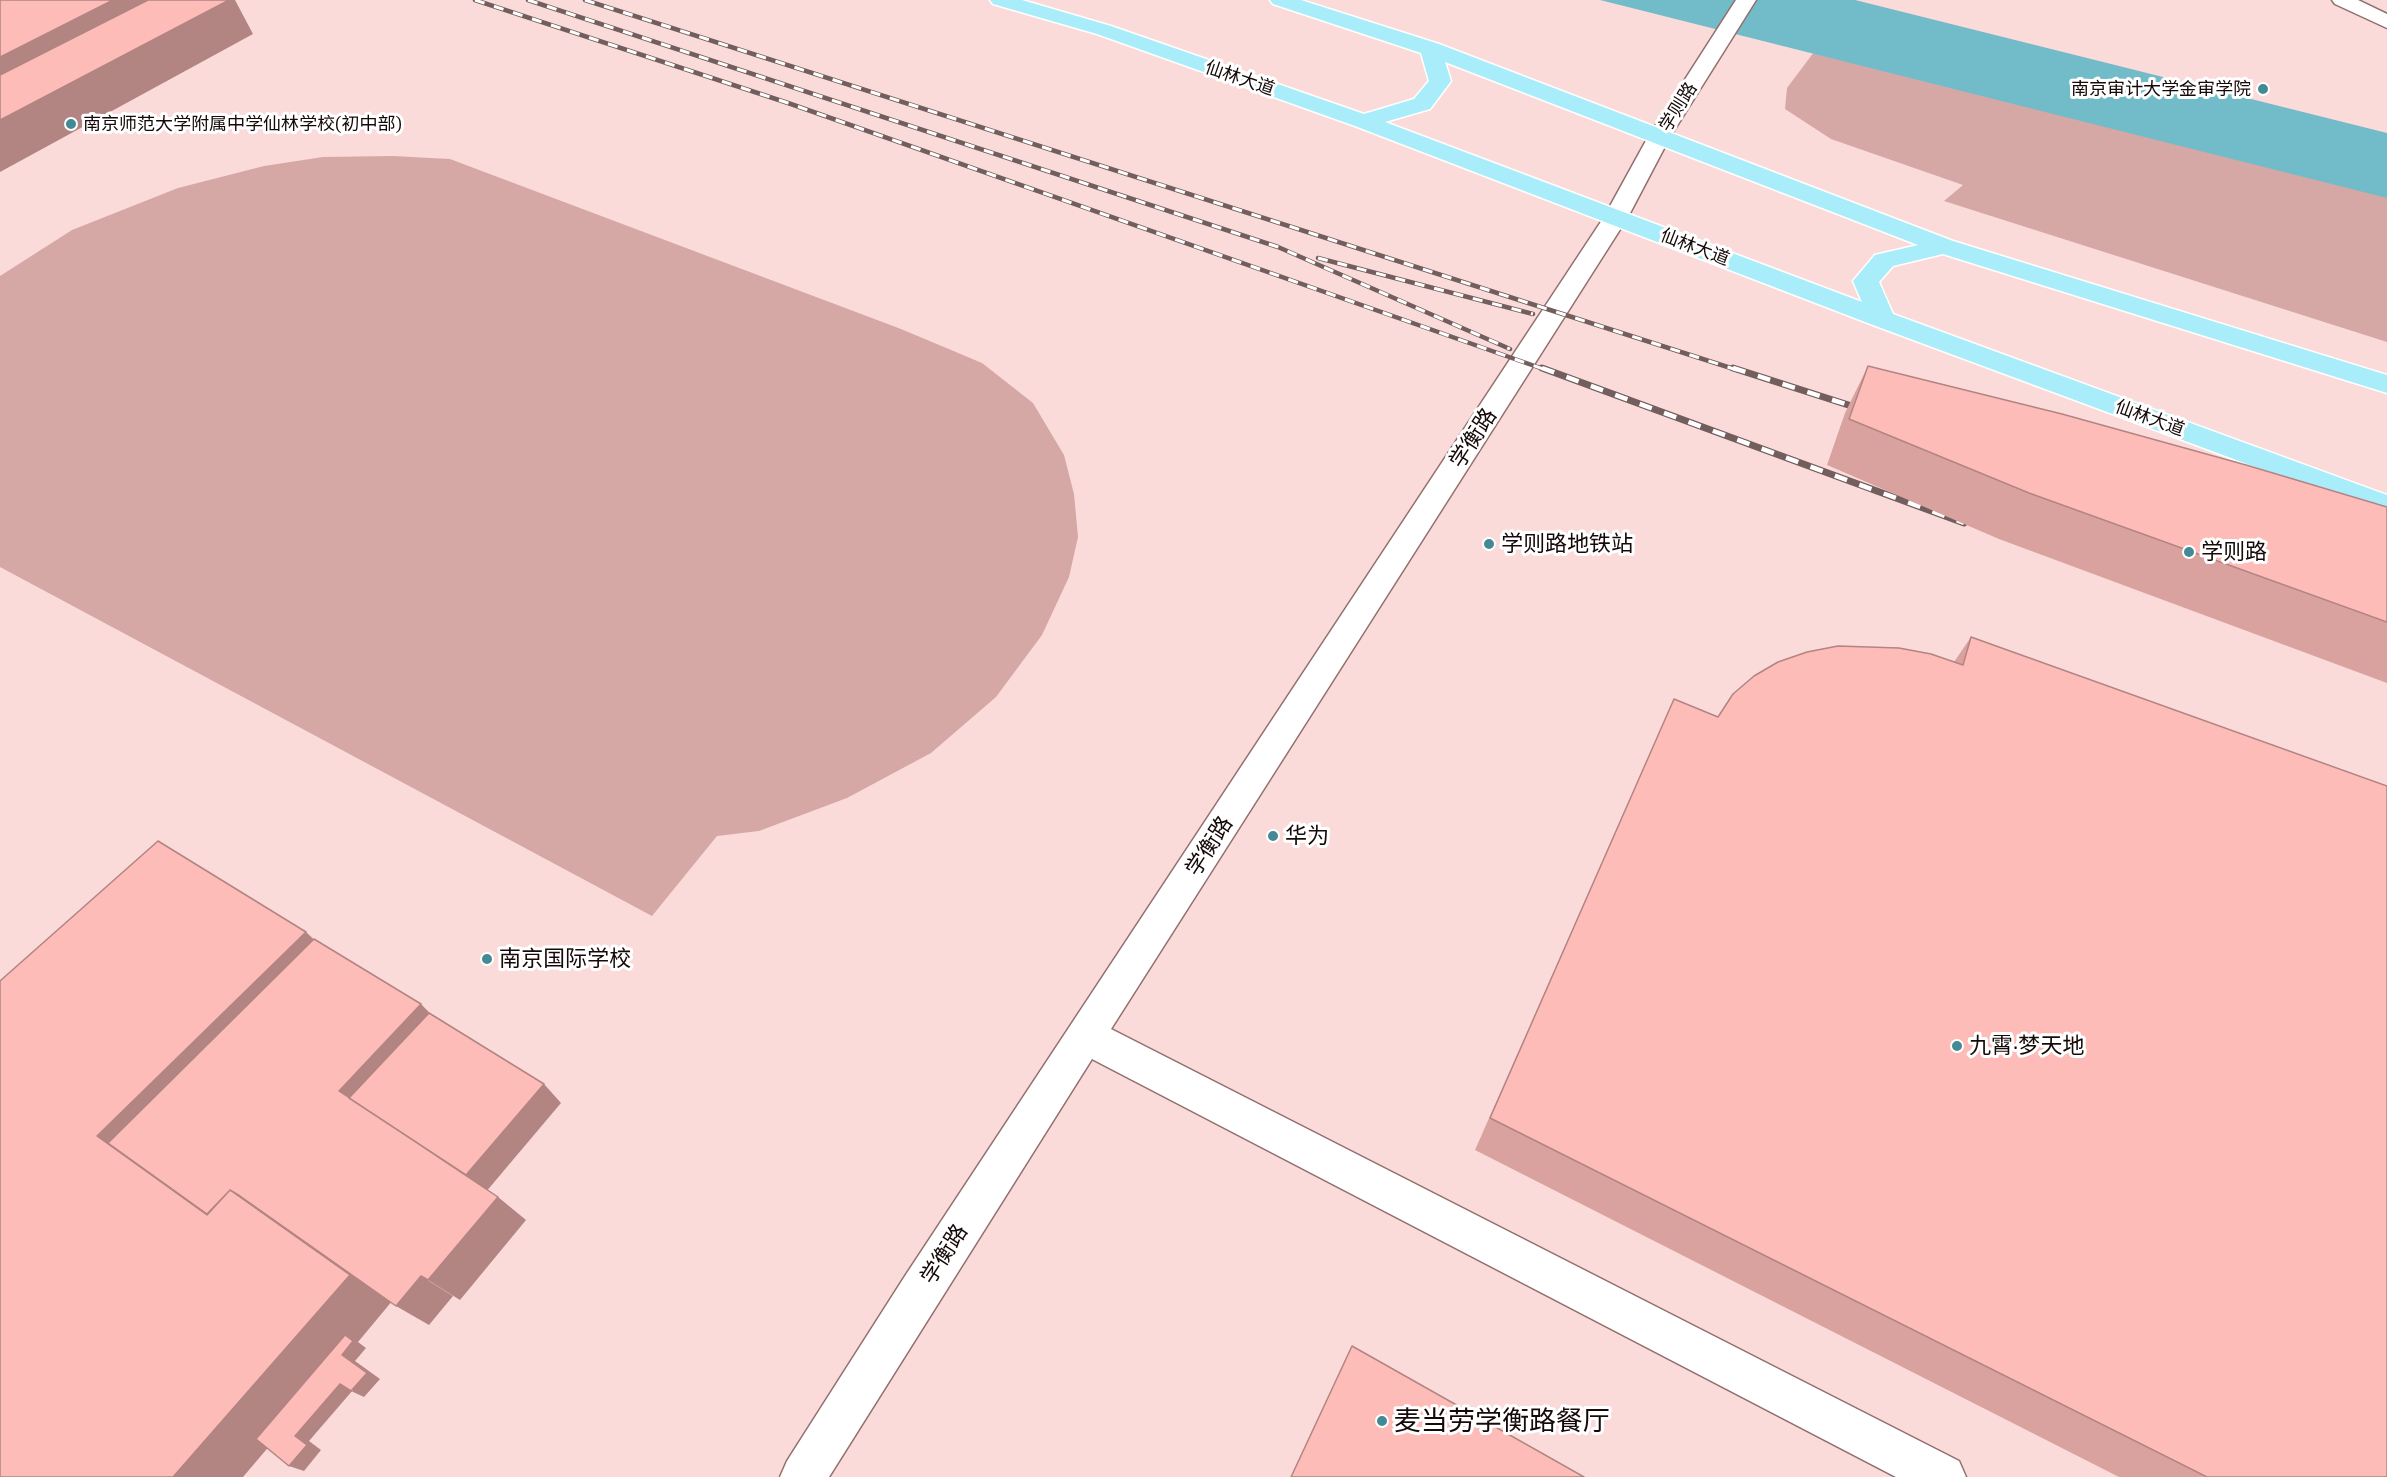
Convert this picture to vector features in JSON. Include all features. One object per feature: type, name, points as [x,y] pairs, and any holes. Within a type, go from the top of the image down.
[{"type":"main road","name":"仙林大道","points":[[1000,0],[1104,30],[1363,121],[1882,319],[2387,506]]},
{"type":"main road","points":[[1280,0],[1431,49],[1944,246],[2387,384]]},
{"type":"main road","points":[[1363,121],[1422,104],[1440,81],[1431,49]]},
{"type":"main road","points":[[1882,319],[1866,281],[1884,260],[1944,246]]},
{"type":"street","name":"学则路","points":[[1616,217],[1659,137],[1746,0]]},
{"type":"street","points":[[2342,0],[2387,22]]},
{"type":"street","name":"学衡路","points":[[803,1477],[920,1291],[1616,217]]},
{"type":"street","points":[[1086,1036],[1943,1477]]},
{"type":"shaded area","points":[[1817,48],[2387,197],[2387,342],[1944,201],[1963,185],[1831,139],[1785,109],[1787,88]]},
{"type":"shaded area","points":[[393,156],[450,159],[901,329],[982,363],[1033,403],[1064,455],[1074,494],[1078,537],[1069,577],[1042,635],[996,697],[931,753],[847,798],[759,831],[717,836],[652,916],[0,567],[0,276],[72,230],[178,188],[264,166],[323,157]]},
{"type":"water","points":[[1600,0],[1855,0],[2387,133],[2387,198]]},
{"type":"building","points":[[0,0],[113,0],[0,57]]},
{"type":"building","points":[[148,0],[229,0],[0,120],[0,75]]},
{"type":"building","points":[[1868,366],[2062,414],[2387,507],[2387,622],[2029,493],[1849,419]]},
{"type":"building","points":[[1971,637],[2387,786],[2387,1477],[2207,1477],[1490,1118],[1674,699],[1718,717],[1733,694],[1754,676],[1778,662],[1807,652],[1838,646],[1899,648],[1931,654],[1963,665]]},
{"type":"building","points":[[158,841],[306,932],[97,1136],[207,1215],[230,1190],[350,1275],[173,1477],[0,1477],[0,981]]},
{"type":"building","points":[[314,939],[421,1004],[339,1091],[498,1197],[428,1280],[421,1276],[396,1306],[230,1190],[207,1214],[108,1143]]},
{"type":"building","points":[[429,1013],[544,1084],[466,1175],[349,1098]]},
{"type":"building","points":[[345,1335],[353,1341],[342,1355],[367,1373],[351,1391],[340,1384],[295,1436],[307,1445],[289,1466],[256,1439]]},
{"type":"building","name":"麦当劳学衡路餐厅","points":[[1352,1346],[1584,1477],[1291,1477]]},
{"type":"railway","points":[[475,0],[788,103],[1546,370]]},
{"type":"railway","points":[[528,0],[1278,247],[1510,349]]},
{"type":"railway","points":[[585,0],[1737,370]]},
{"type":"railway","points":[[1318,258],[1533,314]]},
{"type":"railway","points":[[1542,368],[1964,523]]},
{"type":"railway","points":[[1733,368],[1864,410]]},
{"type":"place","name":"南京审计大学金审学院","points":[[2263,89]]},
{"type":"place","name":"南京师范大学附属中学仙林学校(初中部)","points":[[71,124]]},
{"type":"place","name":"学则路地铁站","points":[[1489,544]]},
{"type":"place","name":"学则路","points":[[2189,552]]},
{"type":"place","name":"华为","points":[[1273,836]]},
{"type":"place","name":"南京国际学校","points":[[487,959]]},
{"type":"place","name":"九霄·梦天地","points":[[1957,1046]]},
{"type":"place","name":"麦当劳学衡路餐厅","points":[[1382,1421]]}]
